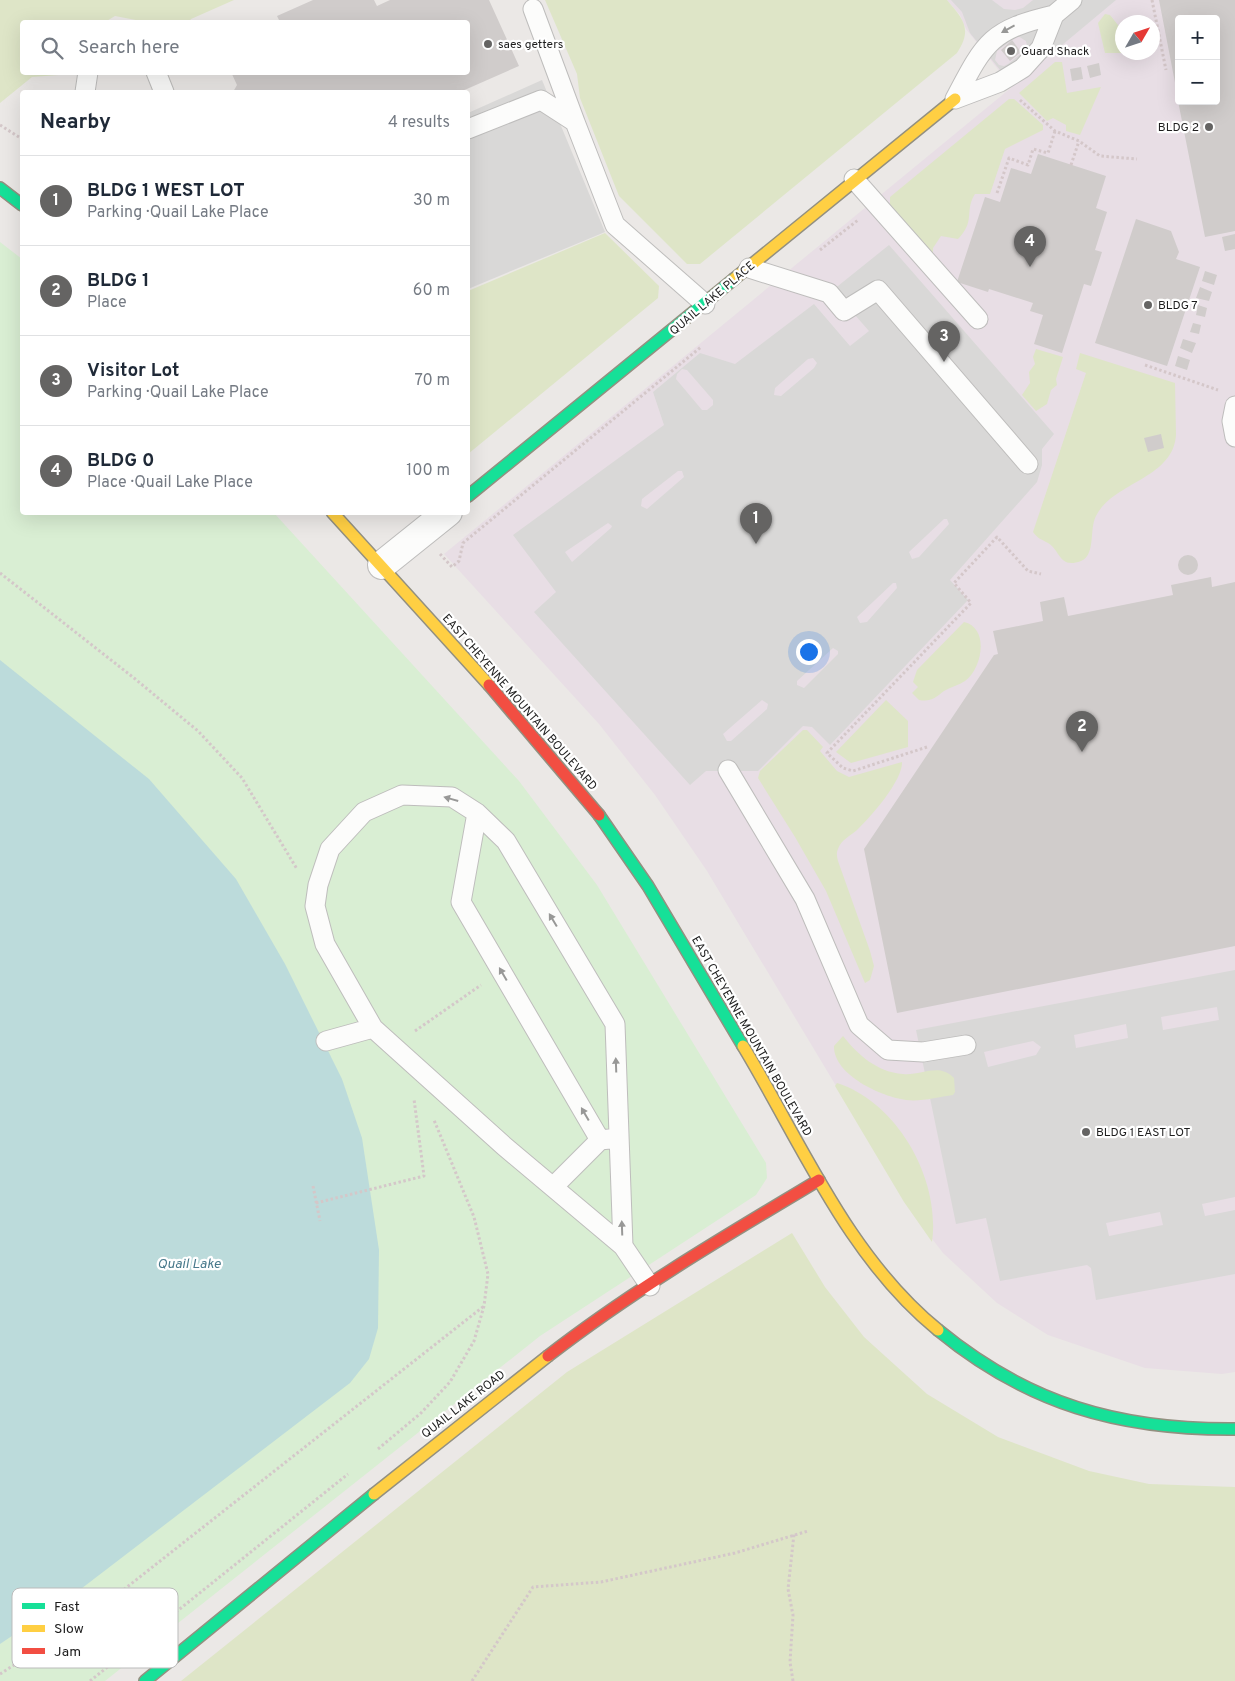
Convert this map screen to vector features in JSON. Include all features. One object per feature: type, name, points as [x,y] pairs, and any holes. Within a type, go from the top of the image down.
[{"type":"street","name":"QUAIL LAKE PLACE","points":[[470,494],[749,268],[854,179],[955,99]]},
{"type":"street","points":[[0,188],[20,203]]},
{"type":"street","name":"EAST CHEYENNE MOUNTAIN BOULEVARD","points":[[335,515],[532,733],[616,838],[664,913],[776,1102],[819,1180],[853,1233],[892,1285],[920,1315],[959,1349],[1023,1386],[1076,1409],[1126,1422],[1178,1429],[1235,1429]]},
{"type":"street","points":[[382,566],[444,515]]},
{"type":"street","name":"QUAIL LAKE ROAD","points":[[178,1654],[464,1420],[576,1333],[708,1247],[819,1180]]},
{"type":"street","name":"QUAIL LAKE ROAD","points":[[145,1681],[161,1668]]},
{"type":"lane","points":[[955,99],[978,54],[998,35],[1019,23],[1054,15],[1072,0]]},
{"type":"lane","points":[[533,9],[615,225],[705,304]]},
{"type":"lane","points":[[955,99],[1000,82],[1023,68],[1041,48],[1054,15]]},
{"type":"lane","points":[[85,90],[88,75]]},
{"type":"lane","points":[[157,75],[163,90]]},
{"type":"lane","points":[[470,128],[541,100],[575,122]]},
{"type":"lane","points":[[854,179],[978,319]]},
{"type":"lane","points":[[749,268],[829,293],[844,311],[878,290],[1028,464]]},
{"type":"lane","points":[[1230,399],[1235,437]]},
{"type":"lane","points":[[728,770],[805,900],[859,1025],[888,1050],[923,1052],[966,1045]]},
{"type":"lane","points":[[623,1246],[615,1024],[506,840],[477,812],[452,796],[402,794],[364,812],[330,849],[318,885],[315,906],[325,944],[373,1028],[553,1188],[623,1246],[650,1286]]},
{"type":"lane","points":[[477,812],[461,902],[600,1140]]},
{"type":"lane","points":[[326,1041],[373,1028]]},
{"type":"lane","points":[[553,1188],[600,1140],[619,1138]]},
{"type":"path","points":[[1152,0],[1166,70]]},
{"type":"path","points":[[1019,100],[1056,131],[1079,141],[1100,156],[1137,159]]},
{"type":"path","points":[[0,125],[20,139]]},
{"type":"path","points":[[996,193],[1009,158],[1028,165],[1033,149],[1048,153],[1056,131]]},
{"type":"path","points":[[1071,165],[1079,141]]},
{"type":"path","points":[[1145,364],[1230,399]]},
{"type":"path","points":[[927,746],[852,771],[843,768],[827,753],[971,603],[954,583],[996,537],[1028,571],[1041,574]]},
{"type":"path","points":[[0,573],[127,672],[198,732],[242,778],[291,858],[315,906]]},
{"type":"path","points":[[394,1047],[443,1010],[483,984]]},
{"type":"path","points":[[372,1454],[421,1413],[450,1382],[474,1341],[484,1306],[488,1274],[474,1217],[441,1132],[432,1114]]},
{"type":"path","points":[[316,1203],[424,1176]]},
{"type":"path","points":[[312,1186],[320,1221]]},
{"type":"path","points":[[126,1588],[484,1306]]},
{"type":"path","points":[[178,1610],[350,1472]]},
{"type":"path","points":[[472,1681],[533,1587],[601,1582],[735,1553],[808,1531]]},
{"type":"path","points":[[793,1681],[790,1662],[793,1615],[788,1589],[794,1534]]},
{"type":"path","points":[[0,1674],[12,1666]]},
{"type":"path","points":[[90,1681],[106,1668]]},
{"type":"shaded area","points":[[947,0],[1235,0],[1235,1372],[1222,1374],[1145,1368],[1048,1335],[997,1303],[943,1253],[913,1214],[707,871],[655,795],[599,724],[444,554],[1012,87],[966,29],[960,15]]},
{"type":"shaded area","points":[[951,0],[992,0],[1004,9],[1015,10],[1023,8],[1033,0],[1116,0],[1013,86],[970,33],[962,12]],"holes":[[[1018,36],[1026,41],[1027,46],[1024,51],[1008,64],[1004,66],[999,65],[995,60],[997,51]]]},
{"type":"shaded area","points":[[542,80],[605,232],[470,288],[470,112]]},
{"type":"shaded area","points":[[889,245],[1054,434],[1042,449],[1042,465],[1037,482],[950,580],[968,600],[830,745],[812,727],[803,726],[758,771],[706,771],[690,785],[534,612],[556,592],[513,535],[664,425],[653,392],[700,353],[735,364],[814,304],[850,346],[869,331],[833,290]],"holes":[[[813,358],[817,363],[814,368],[781,396],[774,395],[775,388],[808,359]],[[682,369],[687,370],[713,400],[713,405],[707,410],[702,410],[676,379],[677,374]],[[678,471],[682,471],[684,477],[647,509],[641,506],[642,499]],[[944,519],[947,519],[949,524],[919,557],[912,559],[909,552]],[[608,523],[612,526],[572,562],[565,552]],[[893,583],[896,583],[897,588],[867,622],[860,623],[857,617]],[[833,648],[838,651],[838,654],[804,688],[797,685],[797,681]],[[762,700],[768,704],[767,709],[731,741],[727,741],[723,734]]]},
{"type":"shaded area","name":"BLDG 1 EAST LOT","points":[[1235,970],[1235,1197],[1202,1204],[1205,1216],[1235,1210],[1235,1274],[1096,1300],[1091,1268],[1087,1265],[1000,1281],[986,1218],[956,1224],[916,1030]],"holes":[[[1217,1007],[1219,1020],[1163,1030],[1161,1017]],[[1126,1024],[1128,1038],[1076,1048],[1074,1035]],[[1033,1041],[1041,1047],[1036,1055],[988,1067],[984,1052]],[[1160,1212],[1163,1225],[1109,1236],[1106,1223]]]},
{"type":"green space","points":[[0,0],[234,0],[190,20],[136,20],[115,16],[108,20],[20,20],[20,75],[58,75],[32,77],[0,103]]},
{"type":"green space","points":[[545,0],[947,0],[958,13],[965,31],[962,45],[957,53],[700,264],[687,264],[619,196],[580,98],[577,74]]},
{"type":"green space","points":[[1105,14],[1110,15],[1115,21],[1115,53],[1105,53],[1098,23]]},
{"type":"green space","points":[[1055,62],[1062,62],[1067,93],[1101,87],[1080,135],[1066,131],[1066,125],[1053,118],[1047,121],[1019,93]]},
{"type":"green space","points":[[1009,99],[1014,99],[1043,125],[1043,130],[1005,149],[990,194],[975,194],[970,206],[967,227],[963,233],[958,239],[941,236],[933,248],[933,257],[890,206],[890,197]]},
{"type":"green space","points":[[605,233],[659,286],[658,298],[470,452],[470,290]]},
{"type":"green space","points":[[0,242],[20,257],[20,515],[276,515],[519,781],[597,885],[766,1163],[767,1178],[756,1195],[540,1336],[178,1623],[178,1588],[12,1588],[12,1668],[121,1668],[105,1681],[0,1681]]},
{"type":"green space","points":[[1036,349],[1063,357],[1056,379],[1057,385],[1051,390],[1047,404],[1036,411],[1022,395],[1030,383],[1029,372],[1035,364],[1033,357]]},
{"type":"green space","points":[[1080,353],[1175,383],[1176,435],[1172,450],[1165,461],[1154,471],[1115,495],[1104,505],[1094,521],[1089,553],[1086,558],[1074,563],[1068,563],[1061,558],[1052,546],[1038,538],[1033,532],[1086,373],[1076,369]]},
{"type":"green space","points":[[964,622],[978,632],[981,649],[976,668],[965,681],[944,691],[933,699],[919,700],[912,693],[918,687],[913,682],[917,670]]},
{"type":"green space","points":[[886,700],[908,721],[908,747],[851,763],[836,752]]},
{"type":"green space","points":[[803,730],[807,730],[823,747],[820,751],[837,771],[849,777],[902,762],[901,770],[892,788],[878,808],[857,830],[841,843],[837,852],[838,861],[874,966],[870,980],[865,983],[826,891],[758,778],[760,771]]},
{"type":"green space","points":[[843,1036],[862,1056],[885,1070],[903,1074],[936,1070],[948,1073],[954,1078],[955,1092],[953,1095],[924,1100],[906,1100],[872,1089],[850,1075],[841,1066],[836,1057],[834,1046]]},
{"type":"green space","points":[[837,1083],[859,1093],[878,1107],[896,1125],[910,1146],[922,1169],[929,1193],[933,1218],[932,1242],[904,1202],[835,1086]]},
{"type":"green space","points":[[792,1233],[825,1287],[864,1337],[927,1394],[998,1437],[1089,1471],[1149,1484],[1235,1487],[1235,1681],[181,1681],[567,1372]]},
{"type":"water","name":"Quail Lake","points":[[0,660],[149,779],[236,879],[285,964],[342,1079],[362,1138],[379,1250],[378,1328],[369,1359],[350,1383],[82,1588],[12,1588],[12,1636],[0,1644]]},
{"type":"building","name":"saes getters","points":[[313,0],[374,0],[377,6],[390,0],[489,0],[519,66],[465,90],[234,90],[237,85],[232,75],[470,75],[470,20],[279,20],[277,16]]},
{"type":"building","name":"BLDG 2","points":[[1159,0],[1235,0],[1235,231],[1205,237],[1179,105],[1220,105],[1220,15],[1175,15],[1175,83]]},
{"type":"building","name":"Guard Shack","points":[[1012,40],[1021,52],[1010,61],[1001,50]]},
{"type":"building","points":[[1099,63],[1101,75],[1090,78],[1087,66]]},
{"type":"building","points":[[1081,67],[1083,79],[1072,81],[1070,69]]},
{"type":"building","points":[[1038,154],[1106,176],[1096,208],[1107,212],[1095,250],[1102,252],[1091,286],[1084,284],[1062,353],[1034,344],[1043,315],[1030,311],[1033,303],[989,289],[988,292],[957,282],[985,197],[1000,202],[1011,168],[1031,174]]},
{"type":"building","name":"BLDG 7","points":[[1136,219],[1171,231],[1179,252],[1176,259],[1200,267],[1167,366],[1095,343]]},
{"type":"building","points":[[1235,234],[1235,249],[1225,251],[1222,237]]},
{"type":"building","points":[[1205,271],[1217,275],[1214,285],[1202,281]]},
{"type":"building","points":[[1200,287],[1212,292],[1209,301],[1196,298]]},
{"type":"building","points":[[1198,305],[1207,308],[1205,317],[1196,315]]},
{"type":"building","points":[[1193,323],[1201,325],[1199,334],[1190,332]]},
{"type":"building","points":[[1183,339],[1196,343],[1192,353],[1180,348]]},
{"type":"building","points":[[1178,356],[1190,360],[1187,370],[1175,366]]},
{"type":"building","points":[[1161,434],[1164,448],[1148,452],[1144,438]]},
{"type":"building","points":[[1188,555],[1195,558],[1198,565],[1195,572],[1188,575],[1181,572],[1178,565],[1181,558]]},
{"type":"building","points":[[1211,577],[1212,587],[1235,582],[1235,946],[897,1013],[864,849],[994,655],[998,654],[993,631],[1043,621],[1040,602],[1064,597],[1068,616],[1173,595],[1171,585]]},
{"type":"traffic: fast","points":[[0,188],[20,203]]},
{"type":"traffic: fast","points":[[470,494],[734,279]]},
{"type":"traffic: fast","points":[[599,815],[648,886],[743,1046]]},
{"type":"traffic: fast","points":[[938,1330],[972,1356],[1006,1377],[1041,1394],[1077,1408],[1114,1418],[1152,1424],[1193,1428],[1235,1429]]},
{"type":"traffic: fast","points":[[178,1654],[374,1494]]},
{"type":"traffic: fast","points":[[145,1681],[161,1668]]},
{"type":"traffic: slow","points":[[734,279],[955,99]]},
{"type":"traffic: slow","points":[[335,515],[489,685]]},
{"type":"traffic: slow","points":[[743,1046],[828,1197],[852,1233],[906,1301],[938,1330]]},
{"type":"traffic: slow","points":[[374,1494],[548,1356]]},
{"type":"traffic: jam","points":[[489,685],[599,815]]},
{"type":"traffic: jam","points":[[548,1356],[613,1308],[715,1242],[819,1180]]},
{"type":"place","name":"saes getters","points":[[488,44]]},
{"type":"place","name":"Guard Shack","points":[[1011,51]]},
{"type":"place","name":"BLDG 2","points":[[1209,127]]},
{"type":"place","name":"BLDG 0","points":[[1030,267]]},
{"type":"place","name":"BLDG 7","points":[[1148,305]]},
{"type":"place","name":"Visitor Lot","points":[[944,362]]},
{"type":"place","name":"BLDG 1 WEST LOT","points":[[756,544]]},
{"type":"place","name":"BLDG 1","points":[[1082,752]]},
{"type":"place","name":"BLDG 1 EAST LOT","points":[[1086,1132]]}]
